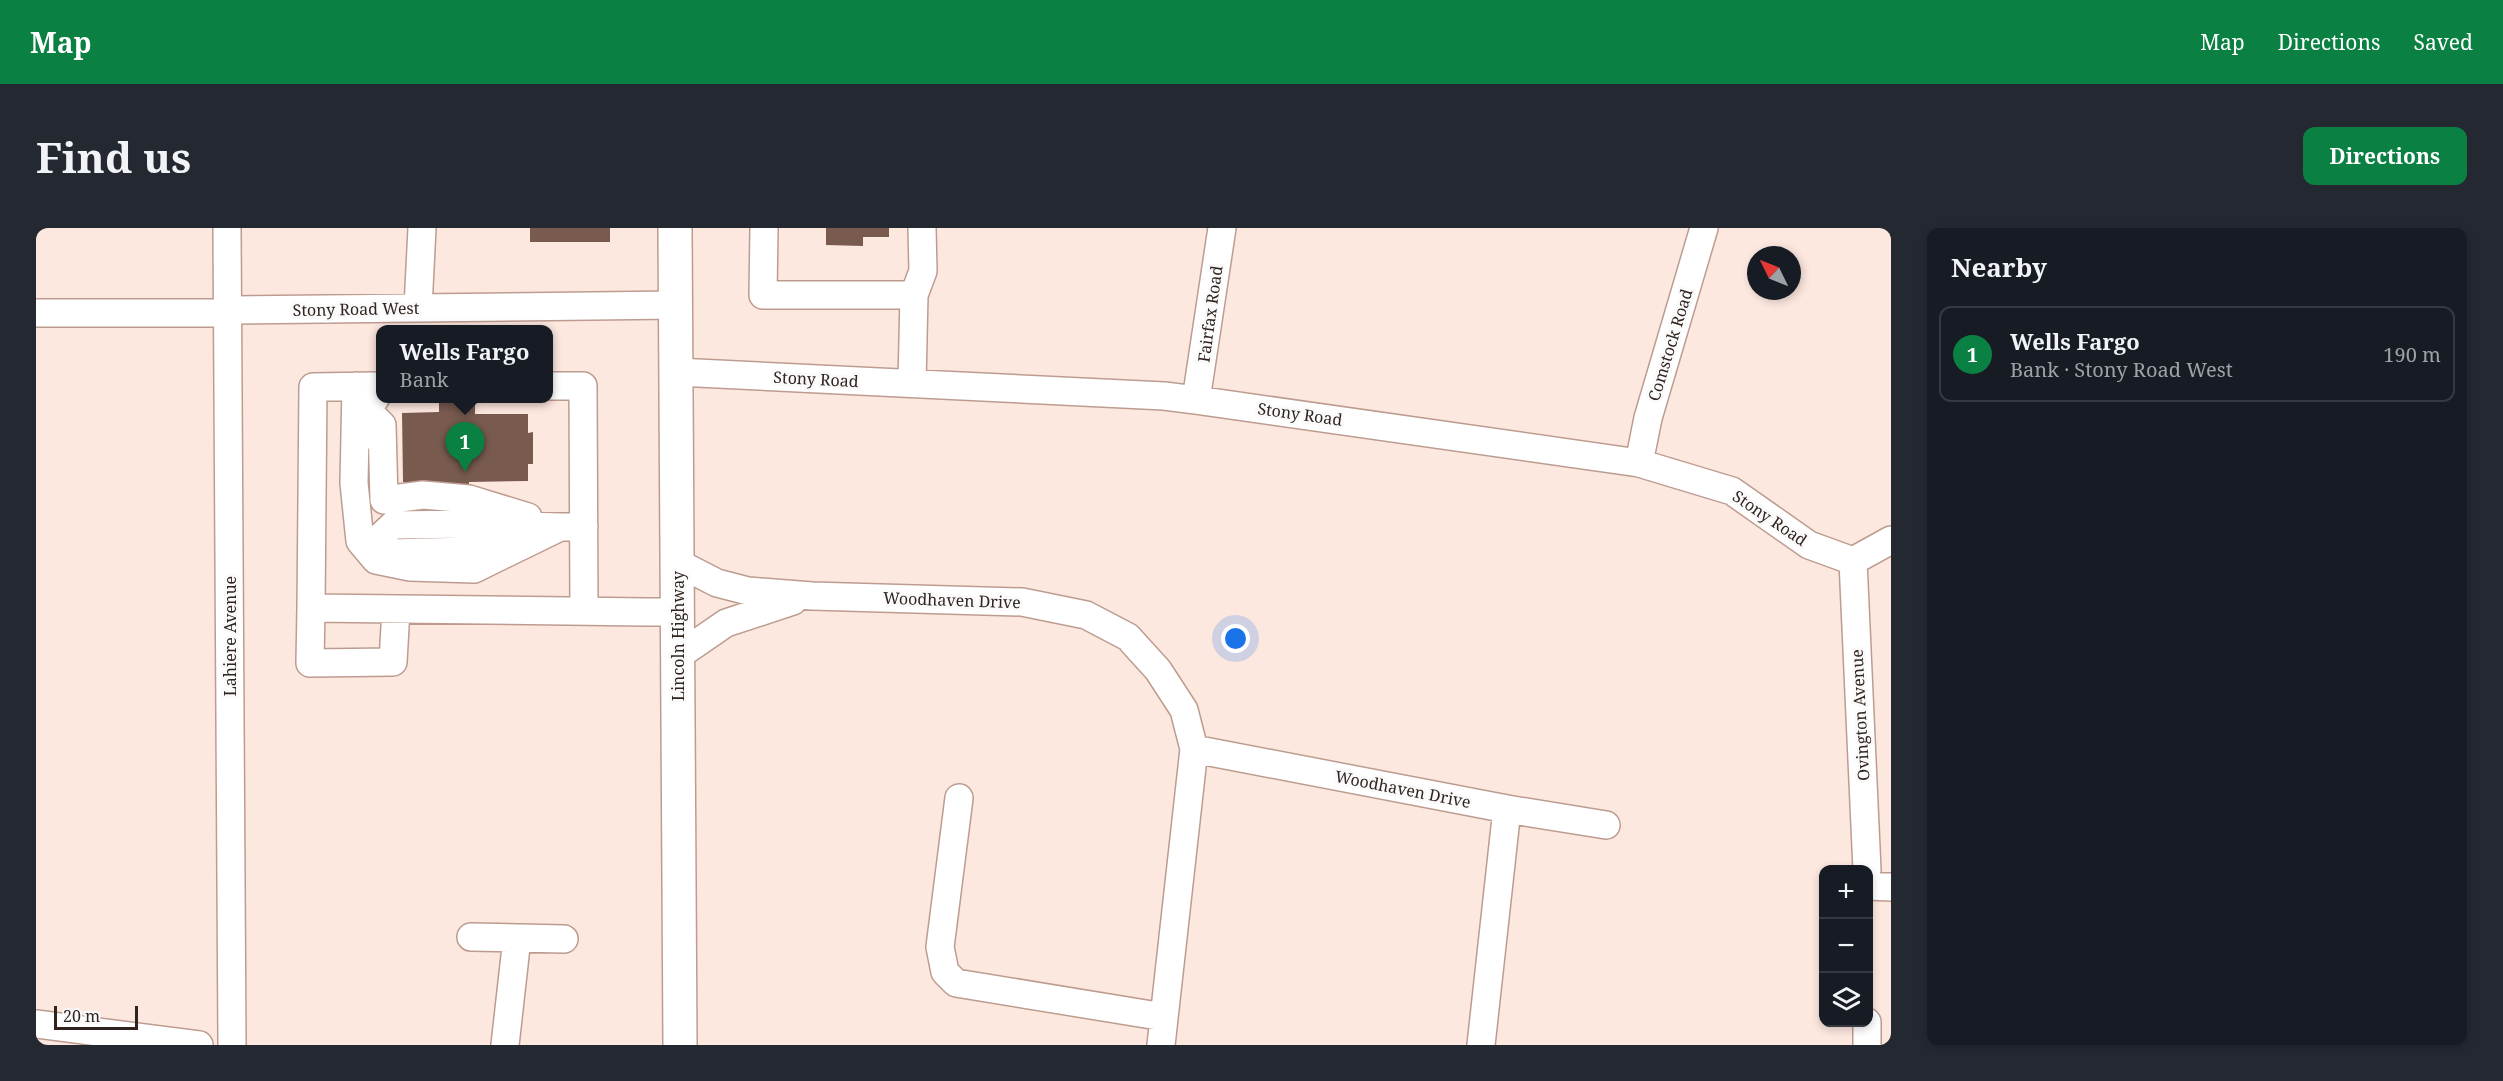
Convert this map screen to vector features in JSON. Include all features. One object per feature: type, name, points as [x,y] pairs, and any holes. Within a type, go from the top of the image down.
[{"type":"main road","name":"Lincoln Highway","points":[[675,228],[680,1045]]},
{"type":"street","name":"Lahiere Avenue","points":[[227,228],[231,1045]]},
{"type":"street","points":[[418,308],[422,228]]},
{"type":"street","points":[[764,228],[763,295],[914,296]]},
{"type":"street","points":[[912,383],[914,296],[923,271],[922,228]]},
{"type":"street","name":"Fairfax Road","points":[[1196,400],[1222,228]]},
{"type":"street","name":"Comstock Road","points":[[1639,463],[1648,418],[1704,228]]},
{"type":"street","name":"Stony Road West","points":[[36,313],[229,313],[236,310],[386,319],[418,308],[676,305]]},
{"type":"street","name":"Stony Road","points":[[677,372],[1164,396],[1639,463],[1732,490],[1809,545],[1853,561]]},
{"type":"street","points":[[553,386],[583,386],[572,527],[584,611]]},
{"type":"street","points":[[372,393],[313,387],[310,663],[393,662],[396,609]]},
{"type":"street","points":[[372,393],[354,483],[360,541],[376,560],[410,567],[474,569],[572,527]]},
{"type":"street","points":[[372,393],[382,425],[384,500],[423,495],[469,499],[572,527]]},
{"type":"street","points":[[372,393],[368,520],[378,539],[469,538],[572,527]]},
{"type":"street","points":[[1853,561],[1891,540]]},
{"type":"street","name":"Ovington Avenue","points":[[1853,561],[1867,865]]},
{"type":"street","name":"Woodhaven Drive","points":[[678,563],[717,583],[748,591],[812,596],[1022,602],[1086,615],[1128,638],[1158,670],[1184,710],[1194,749],[1161,1045]]},
{"type":"street","points":[[678,656],[726,623],[748,614],[812,596]]},
{"type":"street","points":[[311,608],[677,612]]},
{"type":"street","name":"Woodhaven Drive","points":[[1194,749],[1507,809],[1606,825]]},
{"type":"street","points":[[958,798],[940,947],[945,972],[956,983],[1164,1017]]},
{"type":"street","points":[[1481,1045],[1507,809]]},
{"type":"street","points":[[1873,886],[1891,887]]},
{"type":"street","points":[[471,937],[564,939]]},
{"type":"street","points":[[505,1045],[517,938]]},
{"type":"street","points":[[36,1024],[199,1045]]},
{"type":"street","points":[[1867,1027],[1867,1045]]},
{"type":"building","points":[[530,228],[610,228],[610,242],[530,242]]},
{"type":"building","points":[[826,228],[889,228],[889,237],[863,237],[863,246],[826,245]]},
{"type":"building","points":[[439,403],[475,403],[475,414],[528,414],[528,433],[533,432],[533,464],[528,464],[528,481],[469,482],[469,538],[424,557],[424,482],[403,482],[402,413],[439,412]]},
{"type":"place","name":"Wells Fargo","points":[[465,472]]}]
